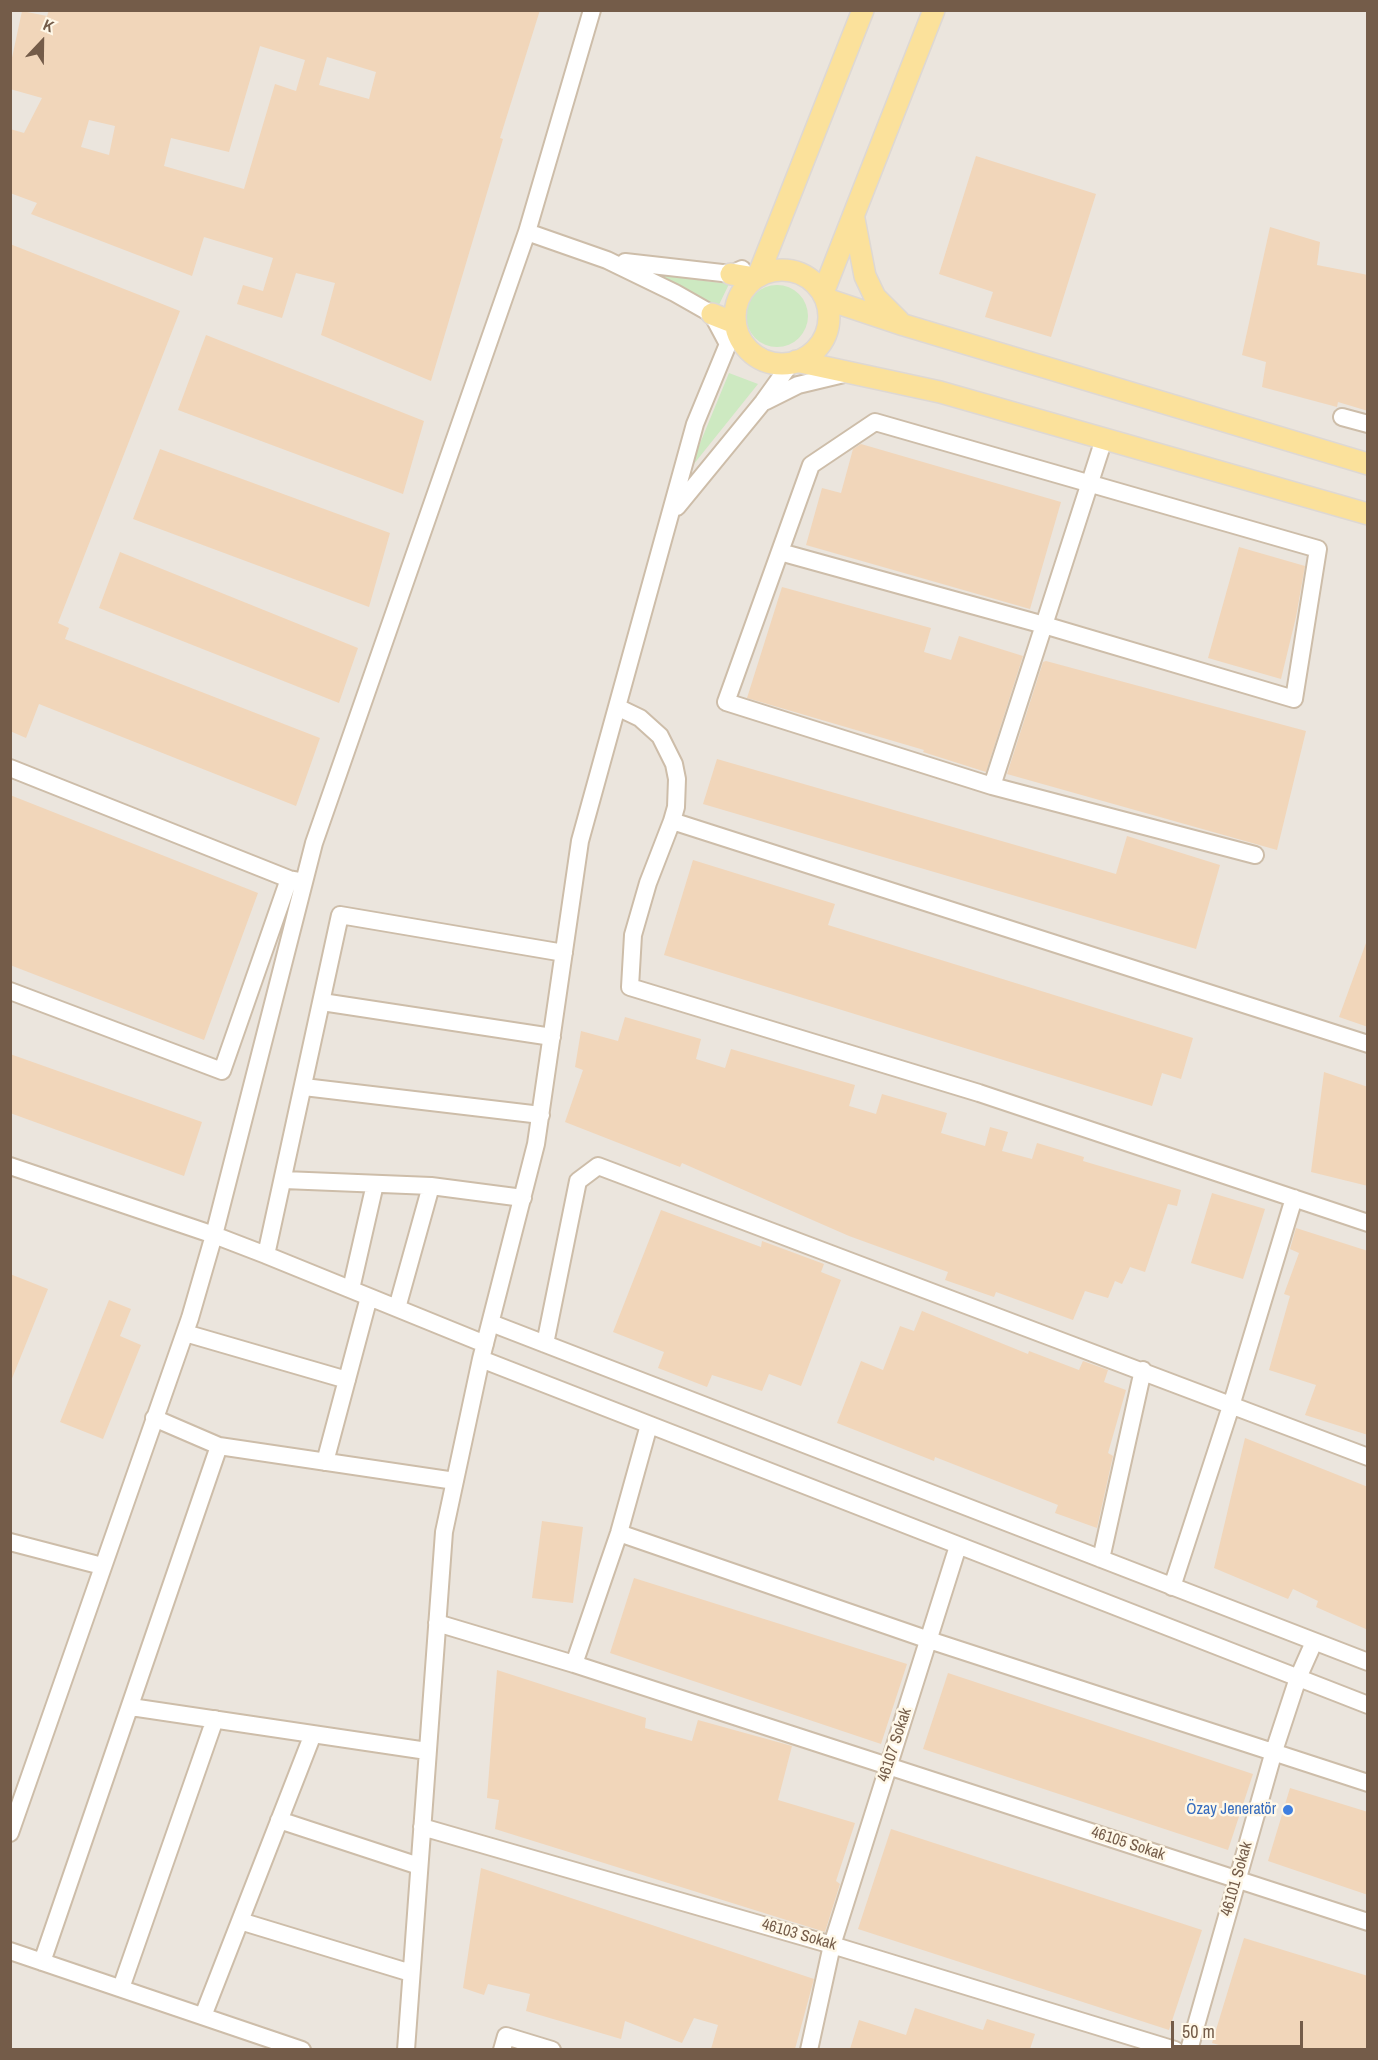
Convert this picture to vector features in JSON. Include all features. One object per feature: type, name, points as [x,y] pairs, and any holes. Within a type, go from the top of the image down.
[{"type":"main road","points":[[756,277],[862,10]]},
{"type":"main road","points":[[794,362],[817,349],[825,337],[829,322],[825,296],[934,10]]},
{"type":"main road","points":[[854,216],[865,276],[875,297],[904,325]]},
{"type":"main road","points":[[734,332],[737,301],[745,286],[756,277],[772,270],[787,269],[808,277],[825,296],[904,325],[1368,464]]},
{"type":"main road","points":[[730,274],[756,277]]},
{"type":"main road","points":[[712,315],[734,332],[759,358],[774,364],[794,362],[940,392],[1368,514]]},
{"type":"street","points":[[10,990],[222,1071],[296,880],[314,843],[527,232],[592,10]]},
{"type":"street","points":[[527,232],[607,260],[646,277],[712,315]]},
{"type":"street","points":[[607,260],[730,274],[749,267],[766,255]]},
{"type":"street","points":[[406,2049],[444,1532],[483,1352],[523,1198],[541,1115],[580,841],[695,424],[734,332]]},
{"type":"street","points":[[672,512],[794,362]]},
{"type":"street","points":[[763,402],[798,385],[849,373]]},
{"type":"street","points":[[1342,417],[1368,424]]},
{"type":"street","points":[[780,552],[1044,625],[1294,699],[1318,549],[875,422],[812,465],[780,552],[726,702],[992,786],[1255,855]]},
{"type":"street","points":[[992,786],[1104,439]]},
{"type":"street","points":[[617,707],[651,726],[668,749],[677,779],[676,807],[648,883],[633,935],[630,987],[979,1093],[1368,1222]]},
{"type":"street","points":[[10,768],[296,880]]},
{"type":"street","points":[[672,821],[1368,1044]]},
{"type":"street","points":[[10,1833],[185,1333],[214,1235],[296,880]]},
{"type":"street","points":[[266,1255],[340,915],[564,953]]},
{"type":"street","points":[[322,1002],[552,1037]]},
{"type":"street","points":[[304,1087],[541,1115]]},
{"type":"street","points":[[10,1166],[214,1235],[266,1255],[397,1308],[483,1352],[649,1425],[1368,1705]]},
{"type":"street","points":[[545,1344],[578,1181],[598,1166],[1143,1370],[1231,1406],[1368,1457]]},
{"type":"street","points":[[284,1180],[431,1186],[523,1198]]},
{"type":"street","points":[[351,1289],[375,1184]]},
{"type":"street","points":[[397,1308],[431,1186]]},
{"type":"street","points":[[1172,1587],[1231,1406],[1294,1198]]},
{"type":"street","points":[[325,1462],[369,1297]]},
{"type":"street","points":[[491,1323],[1368,1662]]},
{"type":"street","points":[[185,1333],[347,1380]]},
{"type":"street","points":[[1101,1559],[1143,1370]]},
{"type":"street","points":[[154,1418],[219,1446],[455,1481]]},
{"type":"street","points":[[574,1664],[619,1533],[649,1425]]},
{"type":"street","points":[[42,1962],[219,1446]]},
{"type":"street","points":[[619,1533],[929,1640],[1368,1783]]},
{"type":"street","points":[[10,1542],[102,1566]]},
{"type":"street","name":"46107 Sokak","points":[[809,2049],[832,1945],[958,1546]]},
{"type":"street","name":"46105 Sokak","points":[[437,1623],[574,1664],[888,1768],[1368,1922]]},
{"type":"street","name":"46101 Sokak","points":[[1188,2049],[1274,1751],[1298,1678],[1314,1642]]},
{"type":"street","points":[[131,1707],[427,1750]]},
{"type":"street","points":[[121,1988],[215,1719]]},
{"type":"street","points":[[203,2016],[313,1734]]},
{"type":"street","points":[[279,1820],[419,1866]]},
{"type":"street","name":"46103 Sokak","points":[[422,1827],[832,1945],[1175,2049]]},
{"type":"street","points":[[240,1921],[411,1973]]},
{"type":"street","points":[[10,1951],[302,2049]]},
{"type":"street","points":[[502,2049],[506,2036],[552,2049]]},
{"type":"shaded area","points":[[11,11],[1367,11],[1367,2049],[11,2049]]},
{"type":"green space","points":[[652,274],[729,284],[717,309]]},
{"type":"green space","points":[[777,285],[789,287],[799,294],[806,304],[808,316],[806,328],[799,338],[789,345],[777,347],[765,345],[755,338],[748,328],[746,316],[748,304],[755,294],[765,287]]},
{"type":"green space","points":[[729,373],[758,384],[689,470]]},
{"type":"building","points":[[49,10],[540,10],[500,138],[503,139],[431,381],[321,335],[335,283],[296,273],[282,318],[237,304],[243,285],[263,291],[273,258],[204,237],[192,276],[31,214],[37,203],[10,193],[10,129],[24,133],[42,98],[10,89],[10,67],[22,11],[47,16]],"holes":[[[260,46],[305,60],[296,91],[275,84],[244,189],[164,166],[171,138],[229,152]],[[327,57],[376,72],[369,99],[319,85]],[[89,120],[115,126],[109,155],[81,147]]]},
{"type":"building","points":[[976,156],[1096,194],[1051,337],[985,317],[993,292],[939,274]]},
{"type":"building","points":[[1270,227],[1320,242],[1317,265],[1368,275],[1368,411],[1338,402],[1337,407],[1262,387],[1266,362],[1242,355]]},
{"type":"building","points":[[10,244],[180,311],[58,623],[69,628],[65,639],[320,738],[296,806],[39,704],[26,738],[10,731]]},
{"type":"building","points":[[206,335],[424,421],[403,494],[178,410]]},
{"type":"building","points":[[861,444],[1061,502],[1030,609],[806,545],[822,488],[841,493],[853,449]]},
{"type":"building","points":[[160,449],[390,533],[369,607],[133,519]]},
{"type":"building","points":[[1239,547],[1305,566],[1281,679],[1208,658]]},
{"type":"building","points":[[120,552],[358,648],[339,703],[99,608]]},
{"type":"building","points":[[782,587],[931,628],[924,652],[951,660],[959,636],[1023,656],[986,772],[923,752],[924,750],[747,698]]},
{"type":"building","points":[[1043,662],[1306,731],[1277,850],[1007,774]]},
{"type":"building","points":[[717,759],[1116,874],[1127,836],[1220,865],[1196,949],[703,804]]},
{"type":"building","points":[[10,795],[258,893],[204,1040],[10,965]]},
{"type":"building","points":[[693,860],[835,904],[828,925],[1193,1038],[1181,1079],[1162,1073],[1152,1106],[664,955]]},
{"type":"building","points":[[1366,943],[1368,943],[1368,1027],[1339,1017]]},
{"type":"building","points":[[625,1017],[701,1039],[696,1059],[725,1068],[731,1049],[855,1085],[849,1106],[876,1114],[882,1094],[947,1113],[941,1133],[985,1146],[990,1127],[1008,1132],[1002,1151],[1032,1159],[1037,1143],[1084,1157],[1083,1161],[1181,1190],[1177,1206],[1168,1204],[1145,1272],[1130,1267],[1122,1284],[1115,1281],[1108,1298],[1085,1291],[1073,1320],[996,1292],[994,1297],[945,1280],[948,1272],[849,1236],[682,1163],[680,1167],[565,1122],[583,1070],[575,1067],[581,1031],[618,1041]]},
{"type":"building","points":[[10,1054],[202,1122],[184,1176],[10,1113]]},
{"type":"building","points":[[1324,1072],[1368,1087],[1368,1186],[1311,1172]]},
{"type":"building","points":[[1212,1193],[1265,1209],[1243,1279],[1191,1263]]},
{"type":"building","points":[[661,1210],[761,1247],[762,1241],[824,1264],[821,1272],[841,1280],[801,1386],[769,1374],[762,1391],[712,1375],[707,1387],[658,1368],[664,1352],[613,1332]]},
{"type":"building","points":[[1296,1228],[1368,1251],[1368,1435],[1305,1415],[1316,1385],[1269,1370],[1290,1296],[1284,1294],[1299,1253],[1290,1249]]},
{"type":"building","points":[[10,1274],[48,1289],[11,1381],[10,1381]]},
{"type":"building","points":[[109,1300],[131,1309],[120,1336],[141,1345],[103,1439],[60,1422]]},
{"type":"building","points":[[922,1311],[1028,1354],[1029,1351],[1079,1370],[1083,1361],[1108,1370],[1104,1382],[1126,1390],[1108,1453],[1113,1456],[1097,1528],[1055,1513],[1058,1505],[935,1457],[934,1461],[837,1423],[861,1361],[883,1370],[900,1326],[914,1331]]},
{"type":"building","points":[[1245,1438],[1368,1487],[1368,1630],[1316,1607],[1318,1601],[1293,1589],[1288,1599],[1214,1568]]},
{"type":"building","points":[[542,1521],[583,1527],[573,1603],[532,1598]]},
{"type":"building","points":[[634,1578],[907,1664],[881,1744],[610,1653]]},
{"type":"building","points":[[497,1670],[646,1718],[645,1728],[692,1741],[698,1720],[792,1746],[778,1800],[855,1823],[836,1881],[840,1884],[825,1932],[495,1829],[499,1800],[487,1798]]},
{"type":"building","points":[[948,1673],[1253,1774],[1228,1850],[923,1749]]},
{"type":"building","points":[[1290,1788],[1368,1812],[1368,1895],[1268,1861]]},
{"type":"building","points":[[891,1829],[1202,1930],[1169,2030],[858,1929]]},
{"type":"building","points":[[481,1868],[814,1979],[795,2049],[711,2049],[718,2025],[694,2018],[682,2043],[625,2021],[621,2039],[526,2011],[530,1994],[488,1984],[484,1995],[463,1988]]},
{"type":"building","points":[[1244,1938],[1368,1976],[1368,2049],[1233,2049],[1212,2043]]},
{"type":"building","points":[[915,2008],[983,2030],[987,2019],[1035,2034],[1030,2049],[850,2049],[859,2020],[906,2035]]},
{"type":"place","name":"Özay Jeneratör","points":[[1288,1810]]}]
